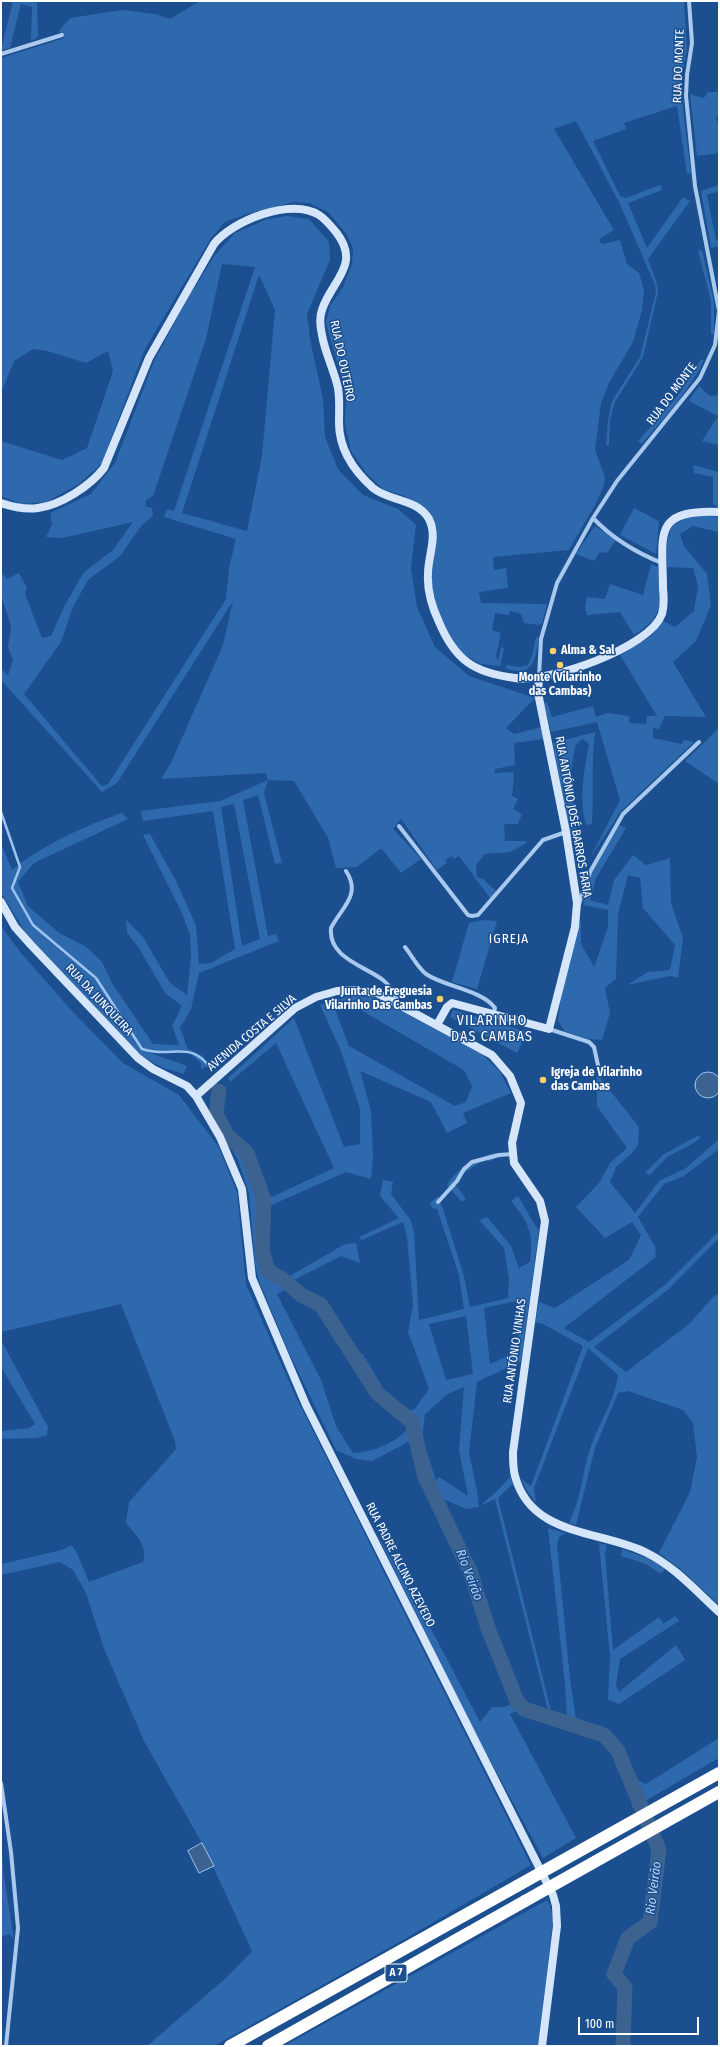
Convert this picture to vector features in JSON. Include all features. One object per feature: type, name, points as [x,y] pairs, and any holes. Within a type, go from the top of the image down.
[{"type":"highway","name":"A 7","points":[[230,2046],[719,1773]]},
{"type":"highway","name":"A 7","points":[[268,2046],[719,1792]]},
{"type":"main road","name":"RUA DO OUTEIRO","points":[[1,503],[24,508],[39,508],[65,498],[82,488],[98,475],[104,468],[148,358],[219,238],[235,226],[264,214],[295,209],[313,212],[326,220],[339,236],[346,253],[345,266],[323,307],[320,324],[322,338],[338,391],[342,445],[346,455],[374,489],[382,494],[412,504],[422,511],[429,520],[433,534],[428,571],[430,599],[446,639],[456,655],[470,665],[495,674],[524,679],[539,677],[600,659],[629,644],[656,625],[664,606],[662,563],[663,538],[667,525],[672,520],[686,513],[719,512]]},
{"type":"main road","name":"RUA ANTÓNIO JOSÉ BARROS FARIA","points":[[539,677],[538,693],[566,832],[577,902],[576,914],[549,1029]]},
{"type":"main road","name":"RUA DA JUNQUEIRA","points":[[1,902],[16,927],[138,1058],[153,1069],[187,1086],[196,1096]]},
{"type":"main road","name":"AVENIDA COSTA E SILVA","points":[[196,1096],[295,1008],[316,997],[337,991],[354,990],[377,993],[437,1025]]},
{"type":"main road","points":[[437,1025],[447,1007],[452,1003],[549,1029]]},
{"type":"main road","name":"RUA ANTÓNIO VINHAS","points":[[437,1025],[492,1055],[510,1076],[521,1103],[512,1143],[514,1164],[540,1201],[545,1221],[513,1452],[515,1476],[528,1504],[547,1521],[645,1552],[666,1564],[719,1612]]},
{"type":"main road","name":"RUA PADRE ALCINO AZEVEDO","points":[[196,1096],[220,1138],[242,1189],[252,1278],[306,1405],[553,1895],[556,1906],[557,1926],[542,2046]]},
{"type":"street","name":"RUA DO MONTE","points":[[539,677],[541,639],[557,583],[593,518],[630,464],[700,378],[715,345],[718,305],[695,186],[686,96],[687,75],[692,43],[688,1]]},
{"type":"street","points":[[1,54],[62,35]]},
{"type":"street","points":[[593,518],[602,527],[627,545],[662,563]]},
{"type":"street","points":[[576,914],[590,872],[623,814],[699,742]]},
{"type":"street","points":[[399,826],[468,915],[472,916],[478,915],[503,888],[543,840],[566,832]]},
{"type":"street","points":[[346,871],[352,880],[352,890],[344,908],[331,928],[332,938],[347,959],[389,985],[399,1005]]},
{"type":"street","points":[[406,947],[425,973],[442,982],[486,999],[495,1008],[493,1014]]},
{"type":"street","points":[[549,1029],[588,1042],[594,1047],[599,1070]]},
{"type":"street","points":[[438,1202],[453,1186],[464,1169],[472,1162],[499,1155],[513,1154]]},
{"type":"street","points":[[1,1783],[11,1852],[18,1928],[6,2046]]},
{"type":"shaded area","points":[[13,1],[37,1],[38,37],[31,41],[32,7],[21,4],[10,48],[1,50]]},
{"type":"shaded area","points":[[200,1],[684,1],[687,48],[681,80],[681,93],[691,173],[687,174],[677,106],[624,123],[626,129],[593,141],[620,196],[626,198],[660,185],[662,190],[628,203],[647,248],[683,197],[690,201],[648,259],[657,284],[658,292],[643,357],[615,402],[610,420],[609,445],[606,446],[608,420],[612,401],[640,357],[656,292],[655,285],[619,202],[576,121],[554,129],[614,230],[599,239],[602,244],[620,240],[627,264],[639,273],[644,290],[642,310],[633,342],[609,383],[601,403],[595,450],[605,477],[604,486],[595,505],[569,550],[493,557],[494,570],[506,568],[508,588],[479,592],[481,603],[547,604],[542,623],[539,625],[524,623],[521,614],[510,611],[509,615],[495,613],[492,630],[501,633],[496,656],[498,661],[501,647],[504,648],[500,666],[481,664],[459,652],[438,612],[431,583],[437,528],[429,511],[404,496],[383,489],[367,474],[351,451],[345,424],[346,394],[326,323],[330,306],[343,287],[352,264],[353,248],[346,233],[328,212],[309,203],[294,202],[250,213],[225,222],[211,238],[145,349],[102,463],[79,484],[46,502],[21,504],[1,496],[1,441],[62,460],[87,448],[113,371],[108,351],[86,363],[47,351],[33,349],[14,361],[1,393],[1,58],[65,38],[59,31],[70,18],[122,10],[155,14],[170,19]]},
{"type":"shaded area","points":[[719,90],[719,116],[716,117],[717,122],[719,122],[719,153],[697,156],[690,94],[704,98],[708,92],[718,92]]},
{"type":"shaded area","points":[[719,185],[719,191],[707,195],[716,240],[719,239],[719,246],[711,248],[701,191]]},
{"type":"shaded area","points":[[287,216],[309,219],[329,242],[330,260],[307,314],[311,344],[323,399],[325,437],[338,469],[363,495],[398,509],[416,525],[411,569],[417,607],[435,647],[469,676],[535,698],[506,728],[514,734],[541,727],[543,739],[514,743],[515,765],[495,769],[495,773],[513,772],[512,796],[518,799],[513,809],[522,814],[518,824],[504,824],[505,841],[525,841],[527,843],[510,852],[484,854],[476,866],[477,877],[483,879],[496,891],[490,898],[459,856],[454,859],[452,856],[445,860],[447,863],[437,870],[401,819],[393,829],[421,859],[401,873],[381,848],[357,867],[336,868],[328,838],[294,781],[268,780],[265,773],[161,779],[171,763],[223,645],[233,601],[117,783],[102,792],[1,680],[1,669],[8,675],[13,660],[8,647],[11,626],[1,595],[1,572],[7,579],[19,573],[27,588],[25,594],[42,638],[51,636],[65,605],[84,572],[113,550],[133,522],[62,538],[46,537],[52,524],[50,513],[91,494],[115,463],[154,361],[189,296],[215,255],[235,233],[267,219]],"holes":[[[222,264],[255,267],[174,511],[167,509],[164,517],[236,539],[229,568],[226,599],[108,784],[102,786],[24,694],[61,642],[73,607],[88,580],[120,556],[142,525],[153,516],[152,508],[145,506],[146,500],[153,496],[206,339]],[[259,275],[275,310],[262,456],[247,531],[182,513]]]},
{"type":"shaded area","points":[[702,250],[714,302],[714,334],[711,334],[711,301],[698,251]]},
{"type":"shaded area","points":[[701,359],[704,360],[691,383],[676,404],[642,444],[638,441],[677,397]]},
{"type":"shaded area","points":[[699,386],[710,396],[719,395],[719,445],[702,441],[718,416],[689,401]]},
{"type":"shaded area","points":[[693,465],[719,472],[719,509],[713,503],[713,477],[694,473]]},
{"type":"shaded area","points":[[634,508],[659,521],[656,554],[620,535]]},
{"type":"shaded area","points":[[700,515],[719,517],[719,532],[693,526],[680,534],[684,546],[707,574],[711,605],[696,641],[673,662],[706,717],[665,716],[659,729],[653,728],[653,738],[682,744],[684,740],[694,742],[621,811],[589,860],[620,800],[597,722],[551,732],[544,703],[547,702],[552,717],[593,706],[596,717],[608,713],[629,716],[629,723],[646,724],[647,716],[657,716],[620,655],[652,635],[663,621],[675,627],[694,611],[698,586],[693,568],[667,567],[667,547],[670,531],[674,525],[688,517]]},
{"type":"shaded area","points":[[595,526],[616,540],[607,553],[600,552],[594,561],[576,554]]},
{"type":"shaded area","points":[[651,564],[658,567],[660,598],[659,607],[656,614],[652,621],[644,628],[634,635],[620,612],[587,615],[585,607],[587,597],[605,599],[610,584],[643,595]]},
{"type":"shaded area","points":[[536,637],[539,638],[536,654],[532,664],[524,670],[518,671],[506,668],[506,665],[518,667],[528,665],[531,659]]},
{"type":"shaded area","points":[[719,728],[719,784],[685,761]]},
{"type":"shaded area","points":[[595,732],[593,755],[592,824],[586,825],[584,815],[583,784],[589,744],[582,739],[575,746],[570,779],[576,821],[576,838],[570,839],[553,743]]},
{"type":"shaded area","points":[[268,780],[264,793],[282,863],[275,864],[258,795],[243,800],[268,936],[276,934],[279,941],[199,973],[191,1009],[180,1028],[188,1049],[203,1056],[207,1066],[201,1069],[201,1063],[189,1052],[150,1050],[148,1052],[187,1066],[184,1074],[163,1068],[140,1055],[27,935],[1,893],[1,843],[12,870],[36,853],[79,830],[122,813],[128,819],[34,863],[18,882],[28,906],[59,933],[85,946],[102,962],[112,983],[153,1044],[179,1045],[172,1026],[182,1006],[165,993],[139,948],[127,933],[126,920],[143,937],[170,983],[187,995],[191,957],[190,935],[182,913],[143,835],[150,834],[176,881],[196,925],[199,964],[211,963],[235,949],[213,811],[143,821],[141,811],[220,801]],"holes":[[[234,804],[260,939],[242,946],[221,807]]]},
{"type":"shaded area","points":[[619,825],[626,828],[596,878],[590,900],[608,905],[614,880],[633,855],[646,865],[670,858],[671,903],[683,938],[678,978],[670,976],[627,985],[648,972],[670,970],[675,945],[643,908],[640,878],[628,875],[618,914],[616,979],[605,988],[610,1013],[602,1040],[589,1039],[564,1031],[558,1020],[561,996],[581,919],[581,944],[594,967],[608,927],[608,910],[583,905],[591,875]]},
{"type":"shaded area","points":[[483,920],[497,921],[477,989],[452,982],[469,923]]},
{"type":"shaded area","points":[[1,926],[21,953],[72,1011],[123,1063],[179,1095],[218,1146],[237,1192],[246,1284],[296,1397],[531,1865],[410,1936],[214,2046],[147,2046],[227,1977],[252,1951],[202,1843],[145,1743],[104,1649],[86,1593],[73,1570],[60,1562],[1,1575],[1,1564],[62,1550],[71,1545],[76,1551],[89,1582],[143,1562],[144,1551],[140,1541],[126,1523],[129,1502],[176,1449],[175,1441],[121,1304],[1,1332]]},
{"type":"shaded area","points":[[352,995],[377,998],[482,1054],[500,1072],[511,1093],[463,1113],[467,1123],[447,1133],[431,1102],[360,1071],[371,1111],[373,1158],[371,1179],[346,1172],[267,1207],[268,1259],[276,1273],[288,1277],[345,1244],[356,1243],[360,1263],[341,1256],[292,1281],[306,1295],[330,1308],[354,1348],[346,1352],[321,1314],[300,1301],[287,1289],[277,1294],[321,1380],[336,1426],[353,1453],[368,1451],[383,1446],[397,1439],[408,1429],[406,1421],[376,1397],[355,1356],[362,1353],[385,1391],[406,1410],[414,1410],[429,1389],[408,1332],[413,1305],[407,1237],[403,1222],[362,1240],[359,1237],[399,1218],[380,1196],[383,1180],[393,1182],[391,1194],[410,1219],[414,1232],[419,1320],[464,1309],[459,1275],[437,1209],[432,1208],[430,1203],[438,1196],[464,1276],[470,1307],[508,1298],[509,1279],[504,1248],[479,1220],[487,1217],[511,1246],[519,1268],[530,1262],[531,1243],[529,1229],[526,1222],[511,1201],[518,1196],[539,1230],[521,1361],[477,1382],[469,1452],[479,1507],[466,1509],[444,1499],[475,1573],[492,1630],[519,1700],[548,1710],[495,1499],[480,1506],[510,1477],[513,1484],[498,1498],[551,1711],[567,1717],[565,1684],[548,1528],[565,1533],[559,1537],[557,1544],[570,1679],[576,1720],[606,1731],[621,1751],[633,1778],[646,1784],[719,1738],[719,1758],[633,1808],[616,1755],[600,1738],[517,1711],[510,1714],[576,1838],[543,1858],[473,1729],[375,1530],[429,1625],[480,1722],[492,1707],[505,1707],[514,1702],[485,1629],[467,1574],[424,1485],[414,1446],[408,1442],[372,1461],[356,1459],[336,1450],[289,1353],[259,1281],[255,1264],[249,1193],[238,1160],[213,1115],[210,1105],[211,1095],[219,1085],[223,1086],[224,1090],[220,1102],[222,1114],[237,1140],[251,1150],[267,1198],[334,1168],[276,1043],[230,1082],[228,1078],[294,1018],[344,1147],[360,1144],[360,1109],[341,1051],[320,1005],[332,1001]],"holes":[[[332,1001],[352,1005],[464,1070],[472,1086],[466,1102],[455,1106],[349,1046]],[[521,1300],[523,1302],[515,1353],[490,1364],[484,1308]],[[466,1316],[473,1374],[446,1380],[429,1324]],[[464,1387],[459,1450],[468,1496],[439,1477],[436,1480],[422,1438],[425,1414],[448,1394]]]},
{"type":"shaded area","points":[[453,1010],[528,1032],[517,1053],[450,1017]]},
{"type":"shaded area","points":[[708,1072],[717,1076],[721,1085],[717,1094],[708,1098],[699,1094],[695,1085],[699,1076]]},
{"type":"shaded area","points":[[597,1074],[639,1127],[638,1145],[632,1153],[616,1167],[610,1182],[635,1213],[659,1181],[686,1168],[719,1139],[719,1149],[684,1176],[664,1184],[638,1217],[655,1246],[656,1257],[564,1328],[589,1342],[666,1284],[719,1231],[719,1238],[669,1289],[594,1347],[626,1372],[689,1324],[713,1297],[719,1293],[719,1605],[684,1572],[659,1553],[690,1492],[697,1457],[693,1423],[683,1410],[628,1391],[618,1393],[595,1448],[576,1525],[569,1523],[579,1496],[587,1458],[593,1440],[610,1403],[618,1375],[588,1348],[534,1488],[536,1503],[527,1491],[521,1479],[531,1486],[583,1346],[543,1324],[535,1322],[539,1302],[555,1308],[629,1260],[641,1235],[632,1222],[605,1238],[576,1207],[599,1183],[610,1163],[627,1148],[597,1106]]},
{"type":"shaded area","points":[[697,1136],[701,1137],[694,1143],[667,1157],[650,1175],[645,1173],[663,1155]]},
{"type":"shaded area","points":[[493,1153],[501,1154],[491,1161],[484,1160],[461,1175],[454,1183],[466,1199],[462,1202],[447,1185],[456,1173],[467,1165]]},
{"type":"shaded area","points":[[1,1340],[48,1427],[47,1435],[37,1438],[1,1439],[1,1431],[29,1428],[35,1424],[1,1367]]},
{"type":"shaded area","points":[[599,1543],[607,1545],[605,1554],[613,1650],[659,1617],[663,1624],[675,1616],[679,1621],[620,1659],[616,1685],[619,1692],[676,1645],[685,1660],[619,1704],[608,1700],[610,1657]]},
{"type":"shaded area","points":[[622,1549],[647,1558],[665,1568],[661,1574],[646,1564],[621,1556]]},
{"type":"shaded area","points":[[1,1840],[4,1876],[14,1940],[10,1934],[1,1937]]},
{"type":"shaded area","points":[[202,1843],[214,1866],[199,1873],[188,1851]]},
{"type":"shaded area","points":[[547,1900],[550,1905],[553,1920],[538,2046],[284,2046]]},
{"type":"waterway","points":[[1,812],[20,867],[12,888],[33,925],[96,978],[142,1049],[152,1052],[188,1052],[203,1060],[211,1069]]},
{"type":"waterway","name":"Rio Veirão","points":[[219,1091],[216,1114],[227,1135],[247,1153],[264,1200],[262,1250],[268,1271],[284,1280],[301,1295],[321,1305],[377,1393],[412,1422],[425,1477],[470,1571],[488,1628],[517,1701],[524,1709],[604,1735],[618,1751],[659,1850],[650,1922],[628,1938],[614,1974],[625,1987],[623,2046]]},
{"type":"place","name":"Alma & Sal","points":[[553,651]]},
{"type":"place","name":"Monte (Vilarinho das Cambas)","points":[[560,665]]},
{"type":"place","name":"Junta de Freguesia Vilarinho Das Cambas","points":[[440,999]]},
{"type":"place","name":"Igreja de Vilarinho das Cambas","points":[[543,1080]]},
{"type":"district","name":"IGREJA","points":[[509,939]]},
{"type":"district","name":"VILARINHO DAS CAMBAS","points":[[492,1030]]}]
